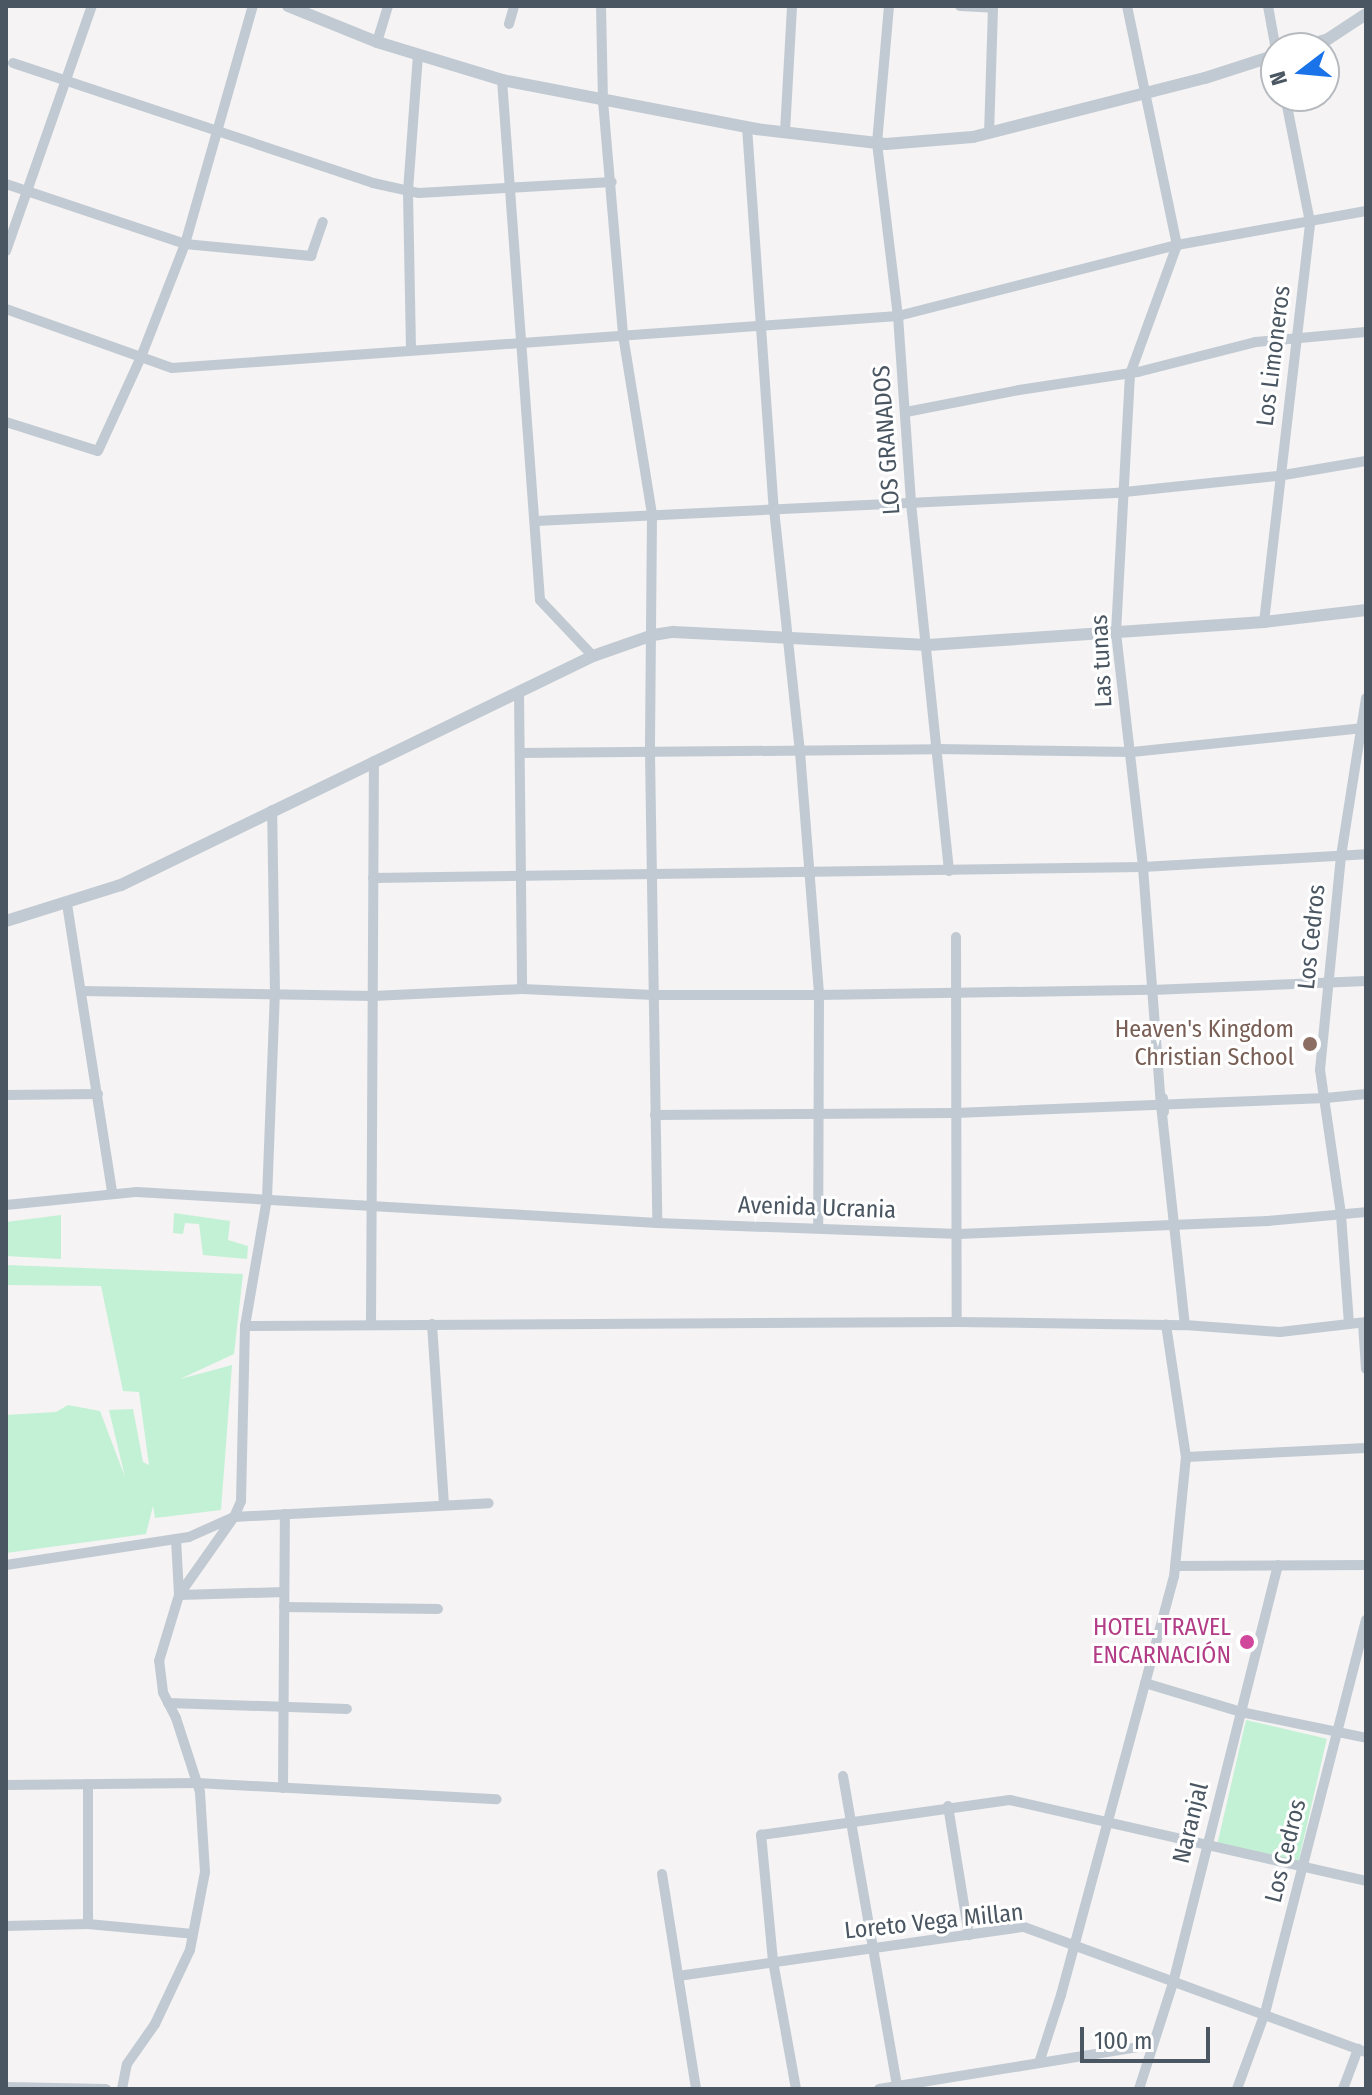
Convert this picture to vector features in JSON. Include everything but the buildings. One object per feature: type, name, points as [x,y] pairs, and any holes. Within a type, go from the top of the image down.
[{"type":"street","points":[[6,251],[92,6]]},
{"type":"street","points":[[6,422],[98,451],[141,357],[185,244],[253,6]]},
{"type":"street","points":[[288,6],[377,42],[502,80],[747,127],[877,143],[989,132],[1205,78],[1260,59]]},
{"type":"street","points":[[377,42],[388,6]]},
{"type":"street","points":[[509,24],[514,6]]},
{"type":"street","points":[[601,6],[603,101],[623,335],[652,515],[650,754],[657,1223]]},
{"type":"street","points":[[785,132],[792,6]]},
{"type":"street","name":"LOS GRANADOS","points":[[889,6],[877,143],[898,316],[911,503],[949,871]]},
{"type":"street","points":[[960,6],[996,7],[989,132]]},
{"type":"street","points":[[1127,6],[1177,245]]},
{"type":"street","points":[[1268,6],[1272,32]]},
{"type":"street","points":[[1339,32],[1366,14]]},
{"type":"street","points":[[411,349],[408,191],[418,56]]},
{"type":"street","points":[[13,63],[373,183],[408,191],[612,182]]},
{"type":"street","points":[[502,80],[540,600],[593,656]]},
{"type":"street","name":"Los Limoneros","points":[[1264,622],[1278,476],[1310,222],[1288,112]]},
{"type":"street","points":[[747,127],[774,509],[800,752],[819,995],[818,1228]]},
{"type":"street","points":[[6,184],[185,244],[311,256],[323,222]]},
{"type":"street","points":[[6,309],[172,368],[898,316],[1177,245],[1366,211]]},
{"type":"street","name":"Las tunas","points":[[1177,245],[1130,374],[1116,633],[1143,867],[1162,1105],[1185,1325]]},
{"type":"street","points":[[906,412],[1130,374],[1256,342],[1366,332]]},
{"type":"street","points":[[536,521],[1124,492],[1278,476],[1366,461]]},
{"type":"street","points":[[6,921],[121,885],[593,656],[653,635],[788,637],[928,645],[1264,622],[1366,610]]},
{"type":"street","points":[[519,692],[522,989]]},
{"type":"street","name":"Los Cedros","points":[[1349,1324],[1341,1214],[1320,1070],[1326,983],[1341,856],[1364,728],[1366,698]]},
{"type":"street","points":[[520,753],[937,749],[1128,752],[1364,728]]},
{"type":"street","points":[[371,1325],[374,761]]},
{"type":"street","points":[[122,2089],[127,2064],[155,2024],[190,1950],[205,1872],[197,1783],[159,1680],[159,1661],[179,1595],[234,1517],[241,1501],[245,1326],[267,1199],[275,994],[272,810]]},
{"type":"street","points":[[373,878],[1143,867],[1366,854]]},
{"type":"street","points":[[67,904],[112,1192]]},
{"type":"street","points":[[956,937],[957,1322]]},
{"type":"street","points":[[81,991],[373,996],[522,989],[654,995],[819,995],[1152,990],[1366,981]]},
{"type":"street","points":[[6,1095],[98,1094]]},
{"type":"street","points":[[655,1115],[955,1113],[1366,1094]]},
{"type":"street","name":"Avenida Ucrania","points":[[6,1205],[112,1192],[657,1223],[959,1234],[1176,1225],[1366,1212]]},
{"type":"street","points":[[245,1326],[957,1322],[1185,1325],[1280,1332],[1365,1322],[1366,1369]]},
{"type":"street","points":[[432,1324],[444,1505]]},
{"type":"street","points":[[1039,2063],[1075,1943],[1175,1566],[1186,1457],[1166,1325]]},
{"type":"street","points":[[1186,1457],[1366,1448]]},
{"type":"street","points":[[6,1565],[176,1539],[234,1517],[489,1503]]},
{"type":"street","points":[[283,1788],[285,1514]]},
{"type":"street","points":[[176,1539],[179,1595]]},
{"type":"street","name":"Naranjal","points":[[1139,2089],[1173,1983],[1278,1565]]},
{"type":"street","points":[[1175,1566],[1366,1565]]},
{"type":"street","points":[[179,1595],[284,1592]]},
{"type":"street","points":[[284,1607],[438,1609]]},
{"type":"street","name":"Los Cedros","points":[[1237,2089],[1265,2013],[1366,1620]]},
{"type":"street","points":[[1145,1683],[1241,1712],[1366,1738]]},
{"type":"street","points":[[168,1703],[347,1709]]},
{"type":"street","points":[[843,1776],[897,2087]]},
{"type":"street","points":[[6,1785],[197,1783],[497,1799]]},
{"type":"street","points":[[88,1784],[88,1924]]},
{"type":"street","points":[[796,2089],[773,1961],[761,1835],[948,1806],[1023,1801],[1366,1881]]},
{"type":"street","points":[[948,1806],[969,1935]]},
{"type":"street","points":[[662,1874],[696,2089]]},
{"type":"street","points":[[6,1926],[88,1924],[193,1934]]},
{"type":"street","name":"Loreto Vega Millan","points":[[678,1976],[1024,1927],[1075,1943],[1173,1983],[1265,2013],[1362,2050]]},
{"type":"street","points":[[879,2089],[1151,2045]]},
{"type":"street","points":[[1343,2089],[1362,2050]]},
{"type":"street","points":[[6,2087],[106,2089]]},
{"type":"green space","points":[[174,1213],[230,1221],[228,1240],[248,1246],[247,1259],[203,1255],[199,1224],[185,1223],[183,1234],[173,1233]]},
{"type":"green space","points":[[61,1215],[61,1259],[6,1256],[6,1222]]},
{"type":"green space","points":[[6,1265],[243,1274],[234,1354],[180,1379],[232,1365],[221,1510],[155,1518],[153,1506],[146,1534],[6,1553],[6,1415],[56,1412],[68,1405],[100,1411],[125,1477],[109,1410],[133,1409],[143,1462],[149,1465],[139,1392],[123,1391],[101,1286],[6,1285]]},
{"type":"green space","points":[[1246,1720],[1327,1739],[1297,1867],[1216,1849]]},
{"type":"place","name":"Heaven's Kingdom Christian School","points":[[1310,1044]]},
{"type":"place","name":"HOTEL TRAVEL ENCARNACIÓN","points":[[1247,1642]]}]
